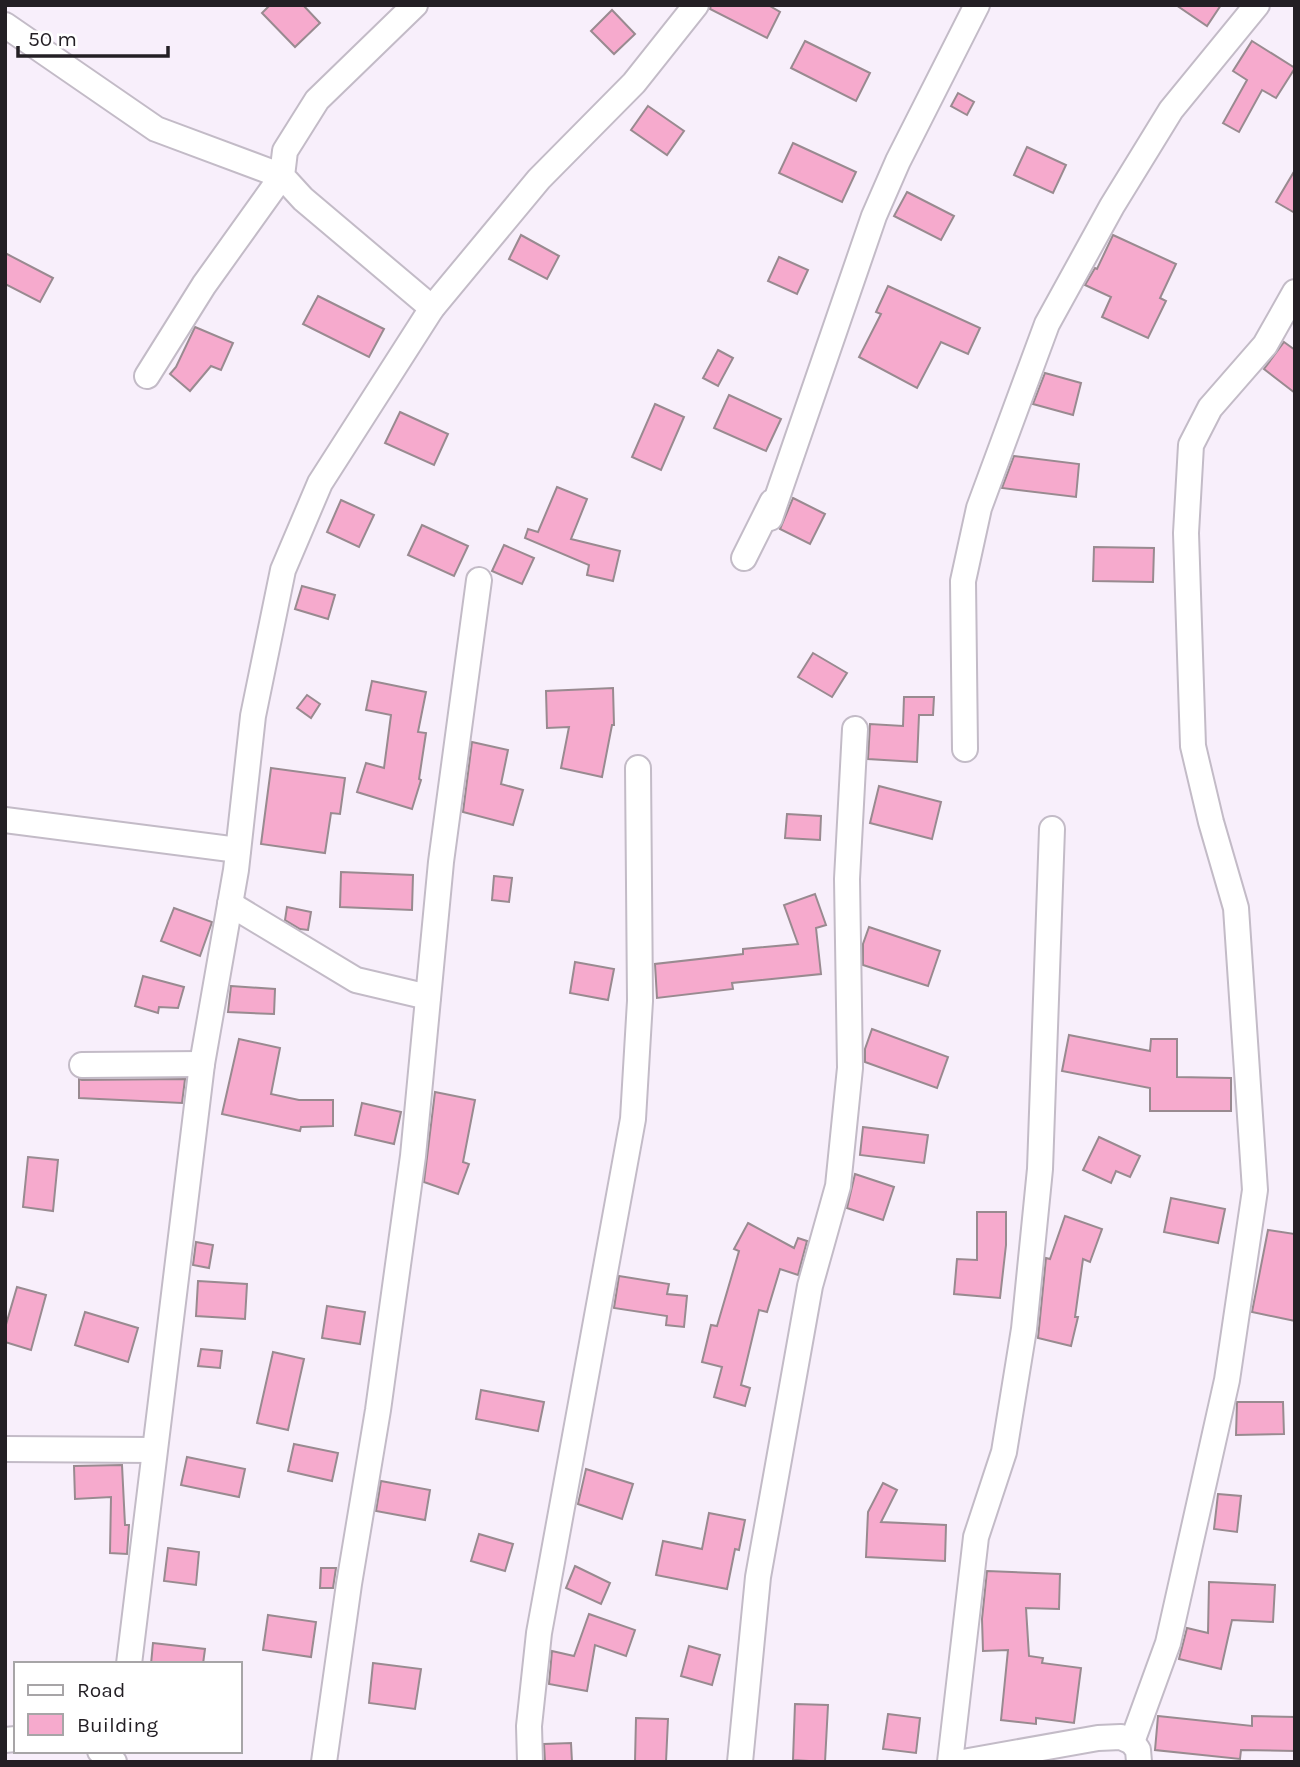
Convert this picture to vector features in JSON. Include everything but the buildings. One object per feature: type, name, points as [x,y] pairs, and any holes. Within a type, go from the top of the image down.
[{"type":"street","points":[[5,12],[9,5]]},
{"type":"street","points":[[147,376],[204,285],[282,176],[285,151],[317,100],[415,5]]},
{"type":"street","points":[[129,1662],[202,1064],[238,850],[253,716],[283,570],[320,483],[432,308],[539,179],[634,83],[696,5]]},
{"type":"street","points":[[770,518],[874,216],[898,161],[977,5]]},
{"type":"street","points":[[965,749],[963,581],[979,508],[1047,324],[1112,206],[1171,110],[1257,5]]},
{"type":"street","points":[[5,25],[156,129],[282,176],[303,200],[432,308]]},
{"type":"street","points":[[1135,1752],[1168,1643],[1227,1380],[1255,1190],[1237,908],[1211,822],[1193,746],[1186,533],[1191,445],[1210,408],[1265,345],[1295,292]]},
{"type":"street","points":[[744,558],[785,474]]},
{"type":"street","points":[[324,1762],[406,1210],[441,862],[479,580]]},
{"type":"street","points":[[740,1762],[758,1577],[810,1286],[838,1186],[850,1068],[847,879],[855,729]]},
{"type":"street","points":[[530,1762],[529,1726],[539,1633],[634,1119],[640,1001],[638,768]]},
{"type":"street","points":[[5,820],[238,850]]},
{"type":"street","points":[[950,1762],[976,1537],[1004,1451],[1024,1329],[1040,1169],[1052,829]]},
{"type":"street","points":[[230,904],[356,979],[428,997]]},
{"type":"street","points":[[82,1065],[202,1064]]},
{"type":"street","points":[[5,1448],[153,1450]]},
{"type":"street","points":[[963,1762],[1098,1738],[1121,1737],[1135,1752]]}]
